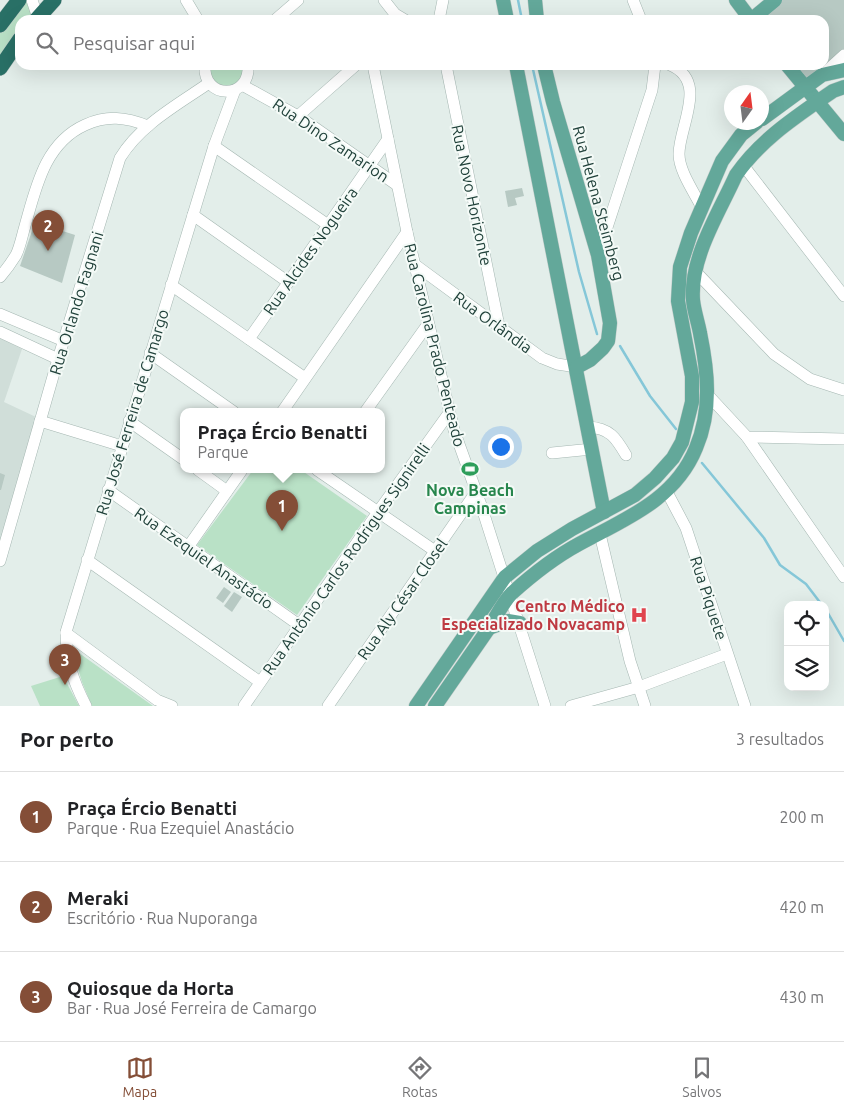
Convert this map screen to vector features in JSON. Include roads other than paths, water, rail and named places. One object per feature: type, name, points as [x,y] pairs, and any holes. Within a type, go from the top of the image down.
[{"type":"highway","points":[[0,25],[19,0]]},
{"type":"highway","points":[[41,15],[54,0]]},
{"type":"highway","points":[[0,68],[15,46]]},
{"type":"main road","points":[[502,0],[506,15]]},
{"type":"main road","points":[[534,0],[536,15]]},
{"type":"main road","points":[[736,0],[747,15]]},
{"type":"main road","points":[[757,15],[775,0]]},
{"type":"main road","points":[[517,70],[577,367],[604,512]]},
{"type":"main road","name":"Rua Helena Steimberg","points":[[545,70],[598,255],[610,323],[608,342],[599,352],[577,367]]},
{"type":"main road","points":[[791,70],[844,134]]},
{"type":"main road","points":[[769,114],[822,75],[844,70]]},
{"type":"main road","points":[[435,706],[510,595],[546,565],[621,523],[667,492],[683,473],[696,449],[703,427],[708,389],[693,300],[696,272],[704,248],[736,175],[743,165],[764,141],[818,101],[833,91],[844,87]]},
{"type":"main road","points":[[416,706],[505,577],[537,551],[635,495],[655,478],[673,458],[682,442],[689,419],[693,384],[678,301],[680,268],[722,161],[741,135],[747,130]]},
{"type":"main road","points":[[693,384],[700,379],[708,389]]},
{"type":"main road","points":[[655,478],[660,487],[667,492]]},
{"type":"main road","points":[[537,551],[546,565]]},
{"type":"main road","points":[[488,628],[508,621],[520,623]]},
{"type":"street","points":[[32,0],[36,15]]},
{"type":"street","points":[[186,0],[195,15]]},
{"type":"street","points":[[281,15],[298,0]]},
{"type":"street","points":[[384,0],[397,15]]},
{"type":"street","points":[[440,15],[443,0]]},
{"type":"street","points":[[633,0],[639,15]]},
{"type":"street","points":[[829,68],[844,54]]},
{"type":"street","points":[[205,70],[206,78],[209,83],[220,91],[238,88]]},
{"type":"street","name":"Rua José Ferreira de Camargo","points":[[86,706],[72,678],[66,653],[66,633],[214,146],[224,117],[247,70]]},
{"type":"street","name":"Rua Dino Zamarion","points":[[249,70],[265,96]]},
{"type":"street","points":[[298,116],[350,70]]},
{"type":"street","name":"Rua Carolina Prado Penteado","points":[[374,70],[407,232],[449,413],[505,577],[545,706]]},
{"type":"street","name":"Rua Novo Horizonte","points":[[447,70],[499,326]]},
{"type":"street","points":[[598,255],[652,90],[654,70]]},
{"type":"street","points":[[678,70],[688,82],[691,100],[679,154],[681,164],[702,208]]},
{"type":"street","points":[[822,75],[827,70]]},
{"type":"street","name":"Rua Orlando Fagnani","points":[[0,561],[58,359],[120,158],[128,143],[148,126],[209,83]]},
{"type":"street","name":"Rua Dino Zamarion","points":[[238,88],[265,96],[298,116],[397,185]]},
{"type":"street","name":"Rua José Ferreira de Camargo","points":[[220,91],[224,117]]},
{"type":"street","points":[[0,277],[16,254],[42,174],[51,154],[63,139],[95,120],[114,117],[126,118],[148,126]]},
{"type":"street","name":"Rua Alcides Nogueira","points":[[249,339],[388,139]]},
{"type":"street","points":[[214,146],[328,225]]},
{"type":"street","points":[[743,165],[844,296]]},
{"type":"street","points":[[193,215],[288,282]]},
{"type":"street","points":[[285,408],[407,232]]},
{"type":"street","name":"Rua Orlândia","points":[[414,264],[542,358],[556,364],[577,367]]},
{"type":"street","points":[[696,272],[774,354],[810,379],[844,390]]},
{"type":"street","points":[[171,285],[305,378]]},
{"type":"street","points":[[0,314],[64,341]]},
{"type":"street","points":[[368,408],[428,324]]},
{"type":"street","points":[[0,332],[58,359]]},
{"type":"street","points":[[150,353],[228,408]]},
{"type":"street","points":[[708,389],[748,437],[844,577]]},
{"type":"street","name":"Rua Antônio Carlos Rodrigues Signirelli","points":[[244,706],[449,413]]},
{"type":"street","points":[[40,421],[122,446]]},
{"type":"street","points":[[130,422],[180,457]]},
{"type":"street","points":[[588,427],[604,429],[614,435],[626,455]]},
{"type":"street","points":[[748,437],[842,442]]},
{"type":"street","points":[[552,453],[592,449]]},
{"type":"street","points":[[202,473],[227,490]]},
{"type":"street","points":[[188,547],[240,473]]},
{"type":"street","points":[[324,473],[435,551]]},
{"type":"street","name":"Rua Ezequiel Anastácio","points":[[108,490],[299,625]]},
{"type":"street","name":"Rua Aly César Closel","points":[[328,706],[476,492]]},
{"type":"street","name":"Rua Piquete","points":[[667,492],[686,528],[745,706]]},
{"type":"street","points":[[600,534],[630,661],[645,706]]},
{"type":"street","points":[[87,560],[260,682]]},
{"type":"street","points":[[66,633],[157,700],[172,706]]},
{"type":"street","points":[[571,706],[639,687],[727,654]]},
{"type":"waterway","points":[[518,0],[521,15]]},
{"type":"waterway","points":[[533,70],[579,272],[597,334]]},
{"type":"waterway","points":[[620,346],[650,396],[676,429]]},
{"type":"waterway","points":[[702,463],[764,538],[780,565],[806,584],[819,601]]},
{"type":"waterway","points":[[829,615],[844,641]]},
{"type":"place","name":"Meraki","points":[[48,251]]},
{"type":"place","name":"Nova Beach Campinas","points":[[470,469]]},
{"type":"place","name":"Praça Ércio Benatti","points":[[282,531]]},
{"type":"place","name":"Centro Médico Especializado Novacamp","points":[[639,615]]},
{"type":"place","name":"Quiosque da Horta","points":[[65,685]]}]
